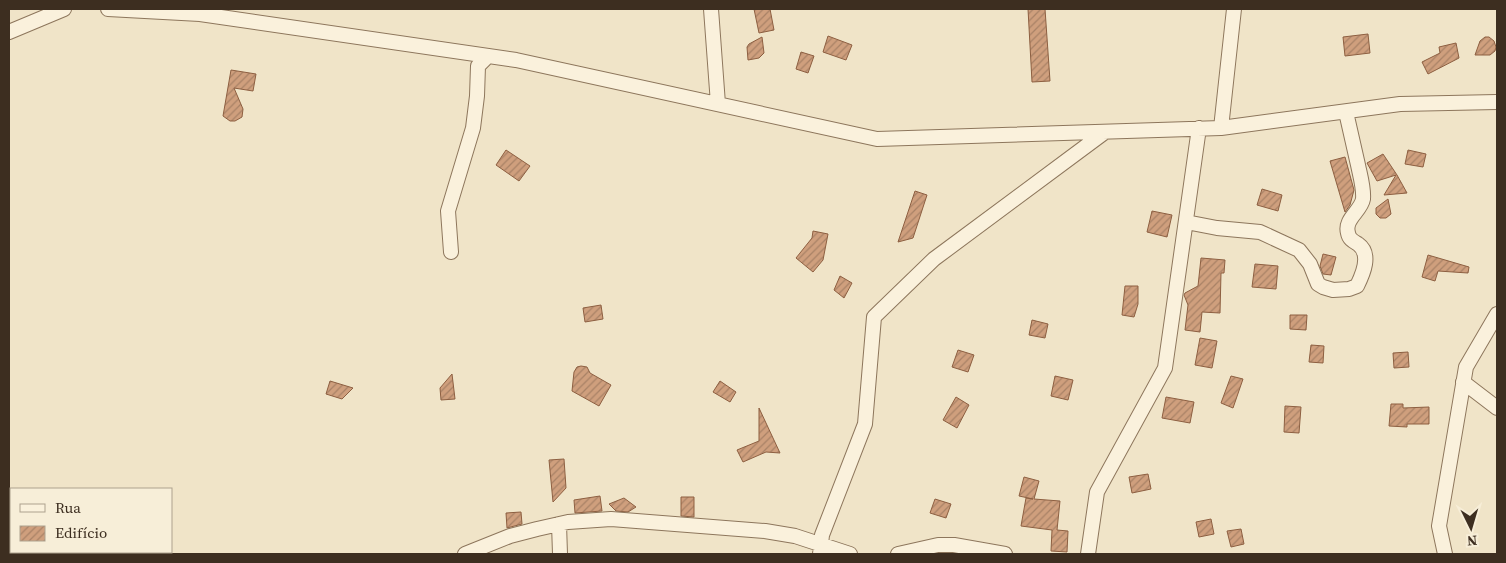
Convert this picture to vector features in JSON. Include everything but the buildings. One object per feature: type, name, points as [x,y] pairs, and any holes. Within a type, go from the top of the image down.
[{"type":"street","points":[[9,32],[64,9]]},
{"type":"street","points":[[108,9],[200,14],[516,60],[877,140],[1221,128],[1400,104],[1497,102]]},
{"type":"street","points":[[711,9],[718,104]]},
{"type":"street","points":[[1221,128],[1234,9]]},
{"type":"street","points":[[451,252],[448,211],[473,128],[478,96],[478,66],[488,56]]},
{"type":"street","points":[[1186,222],[1217,228],[1260,232],[1299,250],[1310,264],[1318,284],[1322,287],[1333,290],[1349,289],[1356,286],[1366,260],[1364,251],[1352,241],[1347,232],[1349,221],[1363,199],[1362,183],[1346,112]]},
{"type":"street","points":[[1088,554],[1097,492],[1165,368],[1199,128]]},
{"type":"street","points":[[821,549],[822,535],[864,424],[874,317],[934,259],[1105,132]]},
{"type":"street","points":[[1445,554],[1439,526],[1466,367],[1497,314]]},
{"type":"street","points":[[1463,382],[1497,408]]},
{"type":"street","points":[[465,554],[510,536],[559,524],[611,519],[765,531],[795,536],[821,549],[850,554]]},
{"type":"street","points":[[559,524],[560,554]]},
{"type":"street","points":[[898,554],[938,545],[954,545],[1006,554]]}]
